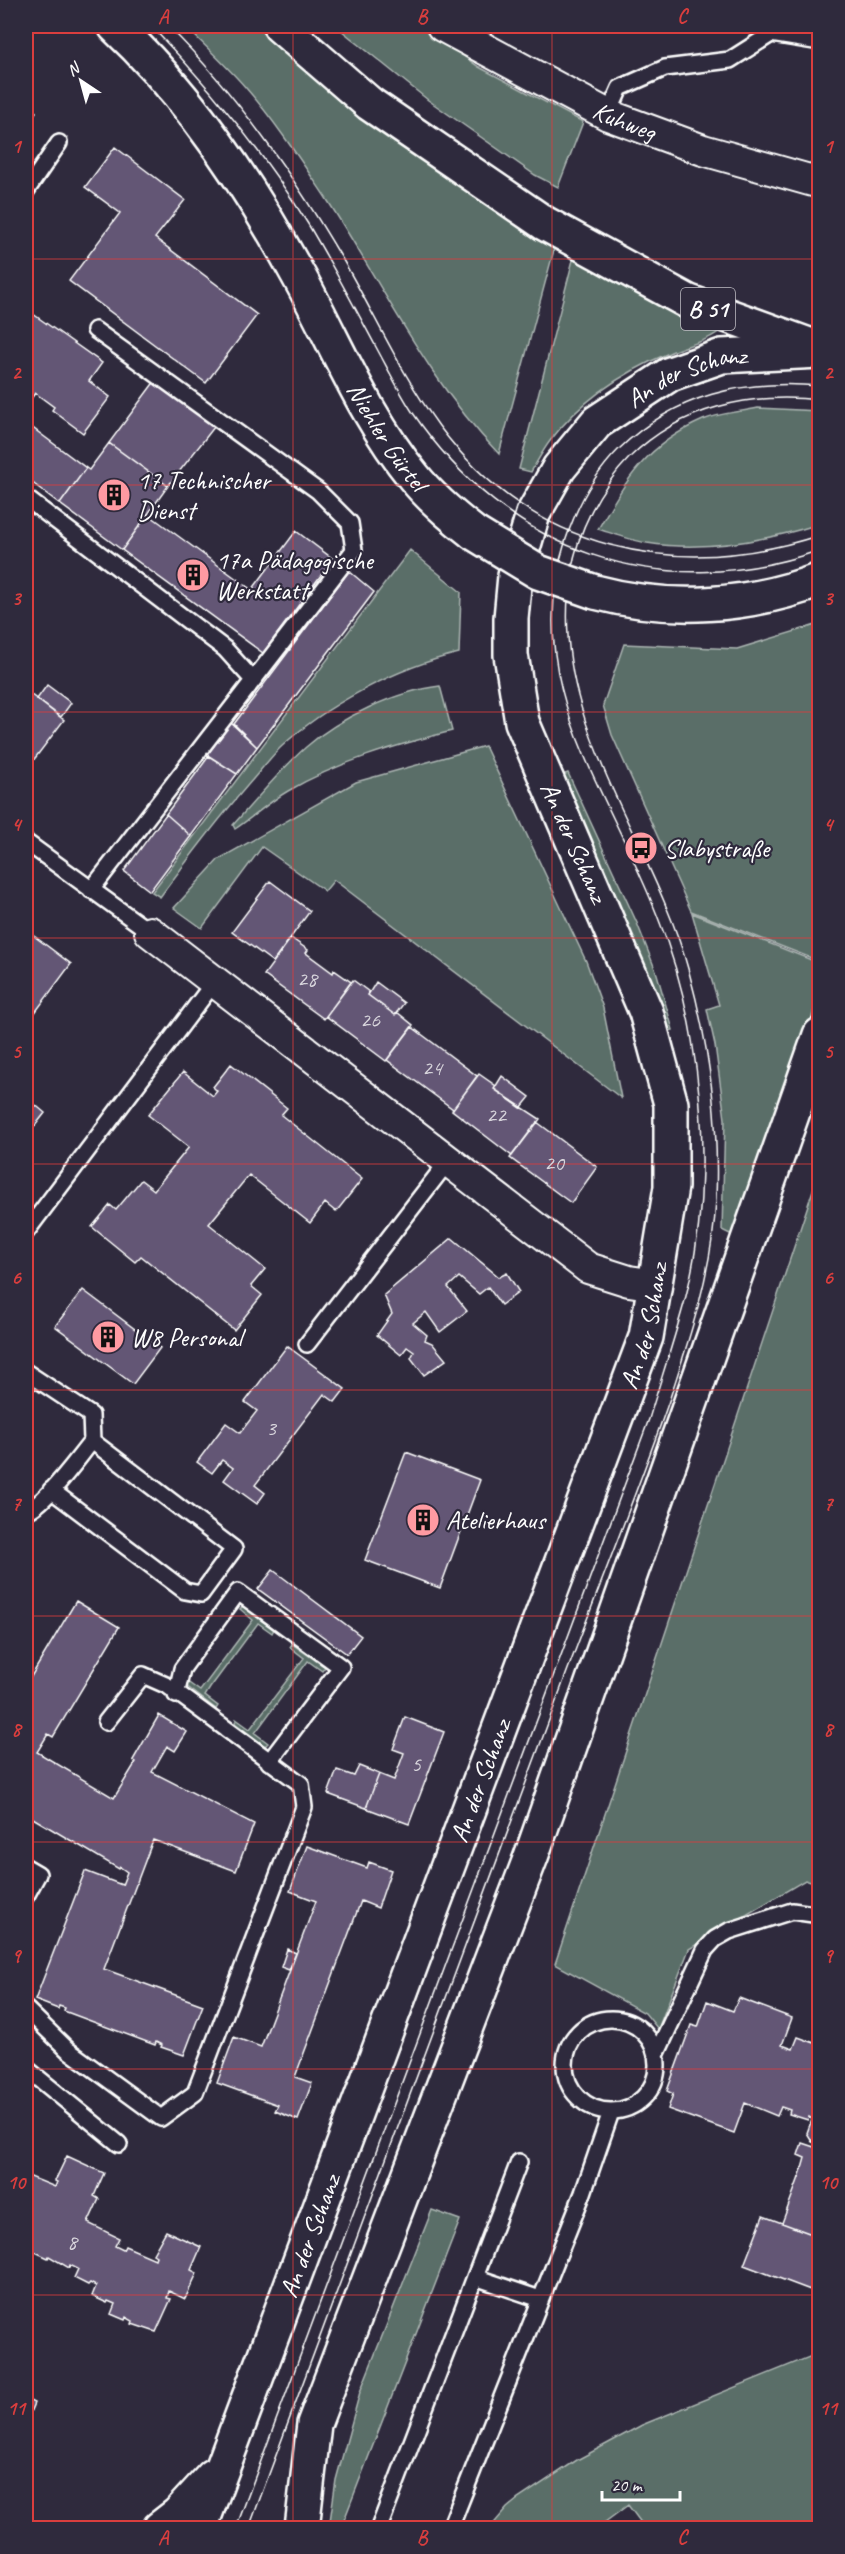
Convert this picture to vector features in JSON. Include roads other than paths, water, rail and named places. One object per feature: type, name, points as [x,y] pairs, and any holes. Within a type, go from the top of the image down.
[{"type":"main road","name":"Niehler Gürtel","points":[[115,26],[180,97],[237,172],[298,274],[387,440],[432,496],[474,533],[538,572],[595,592],[647,603],[695,605],[753,598],[819,580]]},
{"type":"main road","points":[[280,26],[370,104],[545,215],[608,238],[682,282],[727,303],[819,334]]},
{"type":"main road","points":[[299,26],[376,91],[545,215]]},
{"type":"main road","name":"B 51","points":[[545,215],[603,255],[687,301],[819,350]]},
{"type":"main road","name":"An der Schanz","points":[[230,2449],[646,1337],[671,1188],[671,1104],[646,1012],[522,722],[511,655],[511,618],[515,576],[533,514],[559,468],[597,422],[670,374],[722,356],[819,350]]},
{"type":"main road","points":[[278,2529],[314,2424],[532,1854],[814,1062],[819,1035]]},
{"type":"main road","points":[[302,2529],[314,2424]]},
{"type":"main road","points":[[200,2529],[230,2449]]},
{"type":"main road","name":"B 51","points":[[160,2529],[209,2482],[230,2449]]},
{"type":"street","name":"Kuhweg","points":[[442,26],[608,115],[703,150],[819,183]]},
{"type":"street","points":[[150,932],[588,1268],[629,1281],[656,1285]]},
{"type":"lane","points":[[608,115],[620,88],[665,68],[730,60],[771,34],[819,42]]},
{"type":"lane","points":[[26,191],[59,143]]},
{"type":"lane","points":[[91,890],[354,550],[350,523],[318,491],[95,330]]},
{"type":"lane","points":[[26,498],[225,649],[253,680]]},
{"type":"lane","points":[[26,842],[150,932]]},
{"type":"lane","points":[[26,1232],[215,981]]},
{"type":"lane","points":[[307,1344],[449,1160]]},
{"type":"lane","points":[[26,1372],[91,1415],[92,1441],[51,1490],[33,1509],[26,1512]]},
{"type":"lane","points":[[51,1490],[185,1592],[201,1594],[234,1549],[92,1441]]},
{"type":"lane","points":[[176,1695],[182,1669],[238,1592],[341,1667],[269,1762]]},
{"type":"lane","points":[[26,2009],[68,2050],[161,2118],[195,2094],[304,1807],[301,1784],[176,1695],[168,1686],[143,1675],[106,1722]]},
{"type":"lane","points":[[26,1867],[38,1874],[26,1896]]},
{"type":"lane","points":[[657,2053],[705,1950],[715,1939],[729,1931],[792,1911],[819,1915]]},
{"type":"lane","points":[[609,2019],[624,2020],[639,2027],[650,2039],[657,2053],[658,2069],[654,2084],[645,2097],[633,2107],[612,2112],[589,2107],[571,2089],[565,2074],[565,2058],[570,2043],[580,2031],[593,2022],[609,2019]]},
{"type":"lane","points":[[26,2068],[119,2144]]},
{"type":"lane","points":[[450,2529],[583,2193],[612,2112]]},
{"type":"lane","points":[[380,2529],[519,2162]]},
{"type":"lane","points":[[475,2277],[540,2299]]},
{"type":"tram line","points":[[151,26],[194,72],[291,197],[326,254],[413,413],[451,461],[494,501],[541,532],[592,555],[646,568],[702,572],[760,566],[820,550]]},
{"type":"tram line","points":[[168,26],[218,79],[284,167],[343,260],[400,365],[439,426],[476,468],[518,502],[562,528],[610,545],[661,554],[713,555],[766,549],[820,535]]},
{"type":"tram line","points":[[236,2528],[649,1419],[681,1315],[692,1268],[701,1203],[702,1170],[700,1104],[692,1040],[678,976],[663,930],[637,868],[594,778],[561,688],[554,641],[554,591],[566,539],[581,503],[602,469],[619,449],[641,430],[664,415],[687,403],[738,388],[792,384],[820,386]]},
{"type":"tram line","points":[[249,2528],[405,2104],[657,1434],[693,1325],[706,1275],[714,1224],[717,1170],[711,1084],[702,1028],[689,972],[673,922],[607,777],[588,728],[574,678],[567,627],[574,557],[592,511],[619,469],[650,440],[671,426],[694,415],[743,401],[768,398],[820,400]]},
{"type":"place","name":"17 Technischer Dienst","points":[[114,495]]},
{"type":"place","name":"17a Pädagogische Werkstatt","points":[[193,575]]},
{"type":"place","name":"Slabystraße","points":[[641,848]]},
{"type":"place","name":"W8 Personal","points":[[108,1337]]},
{"type":"place","name":"Atelierhaus","points":[[423,1520]]}]
